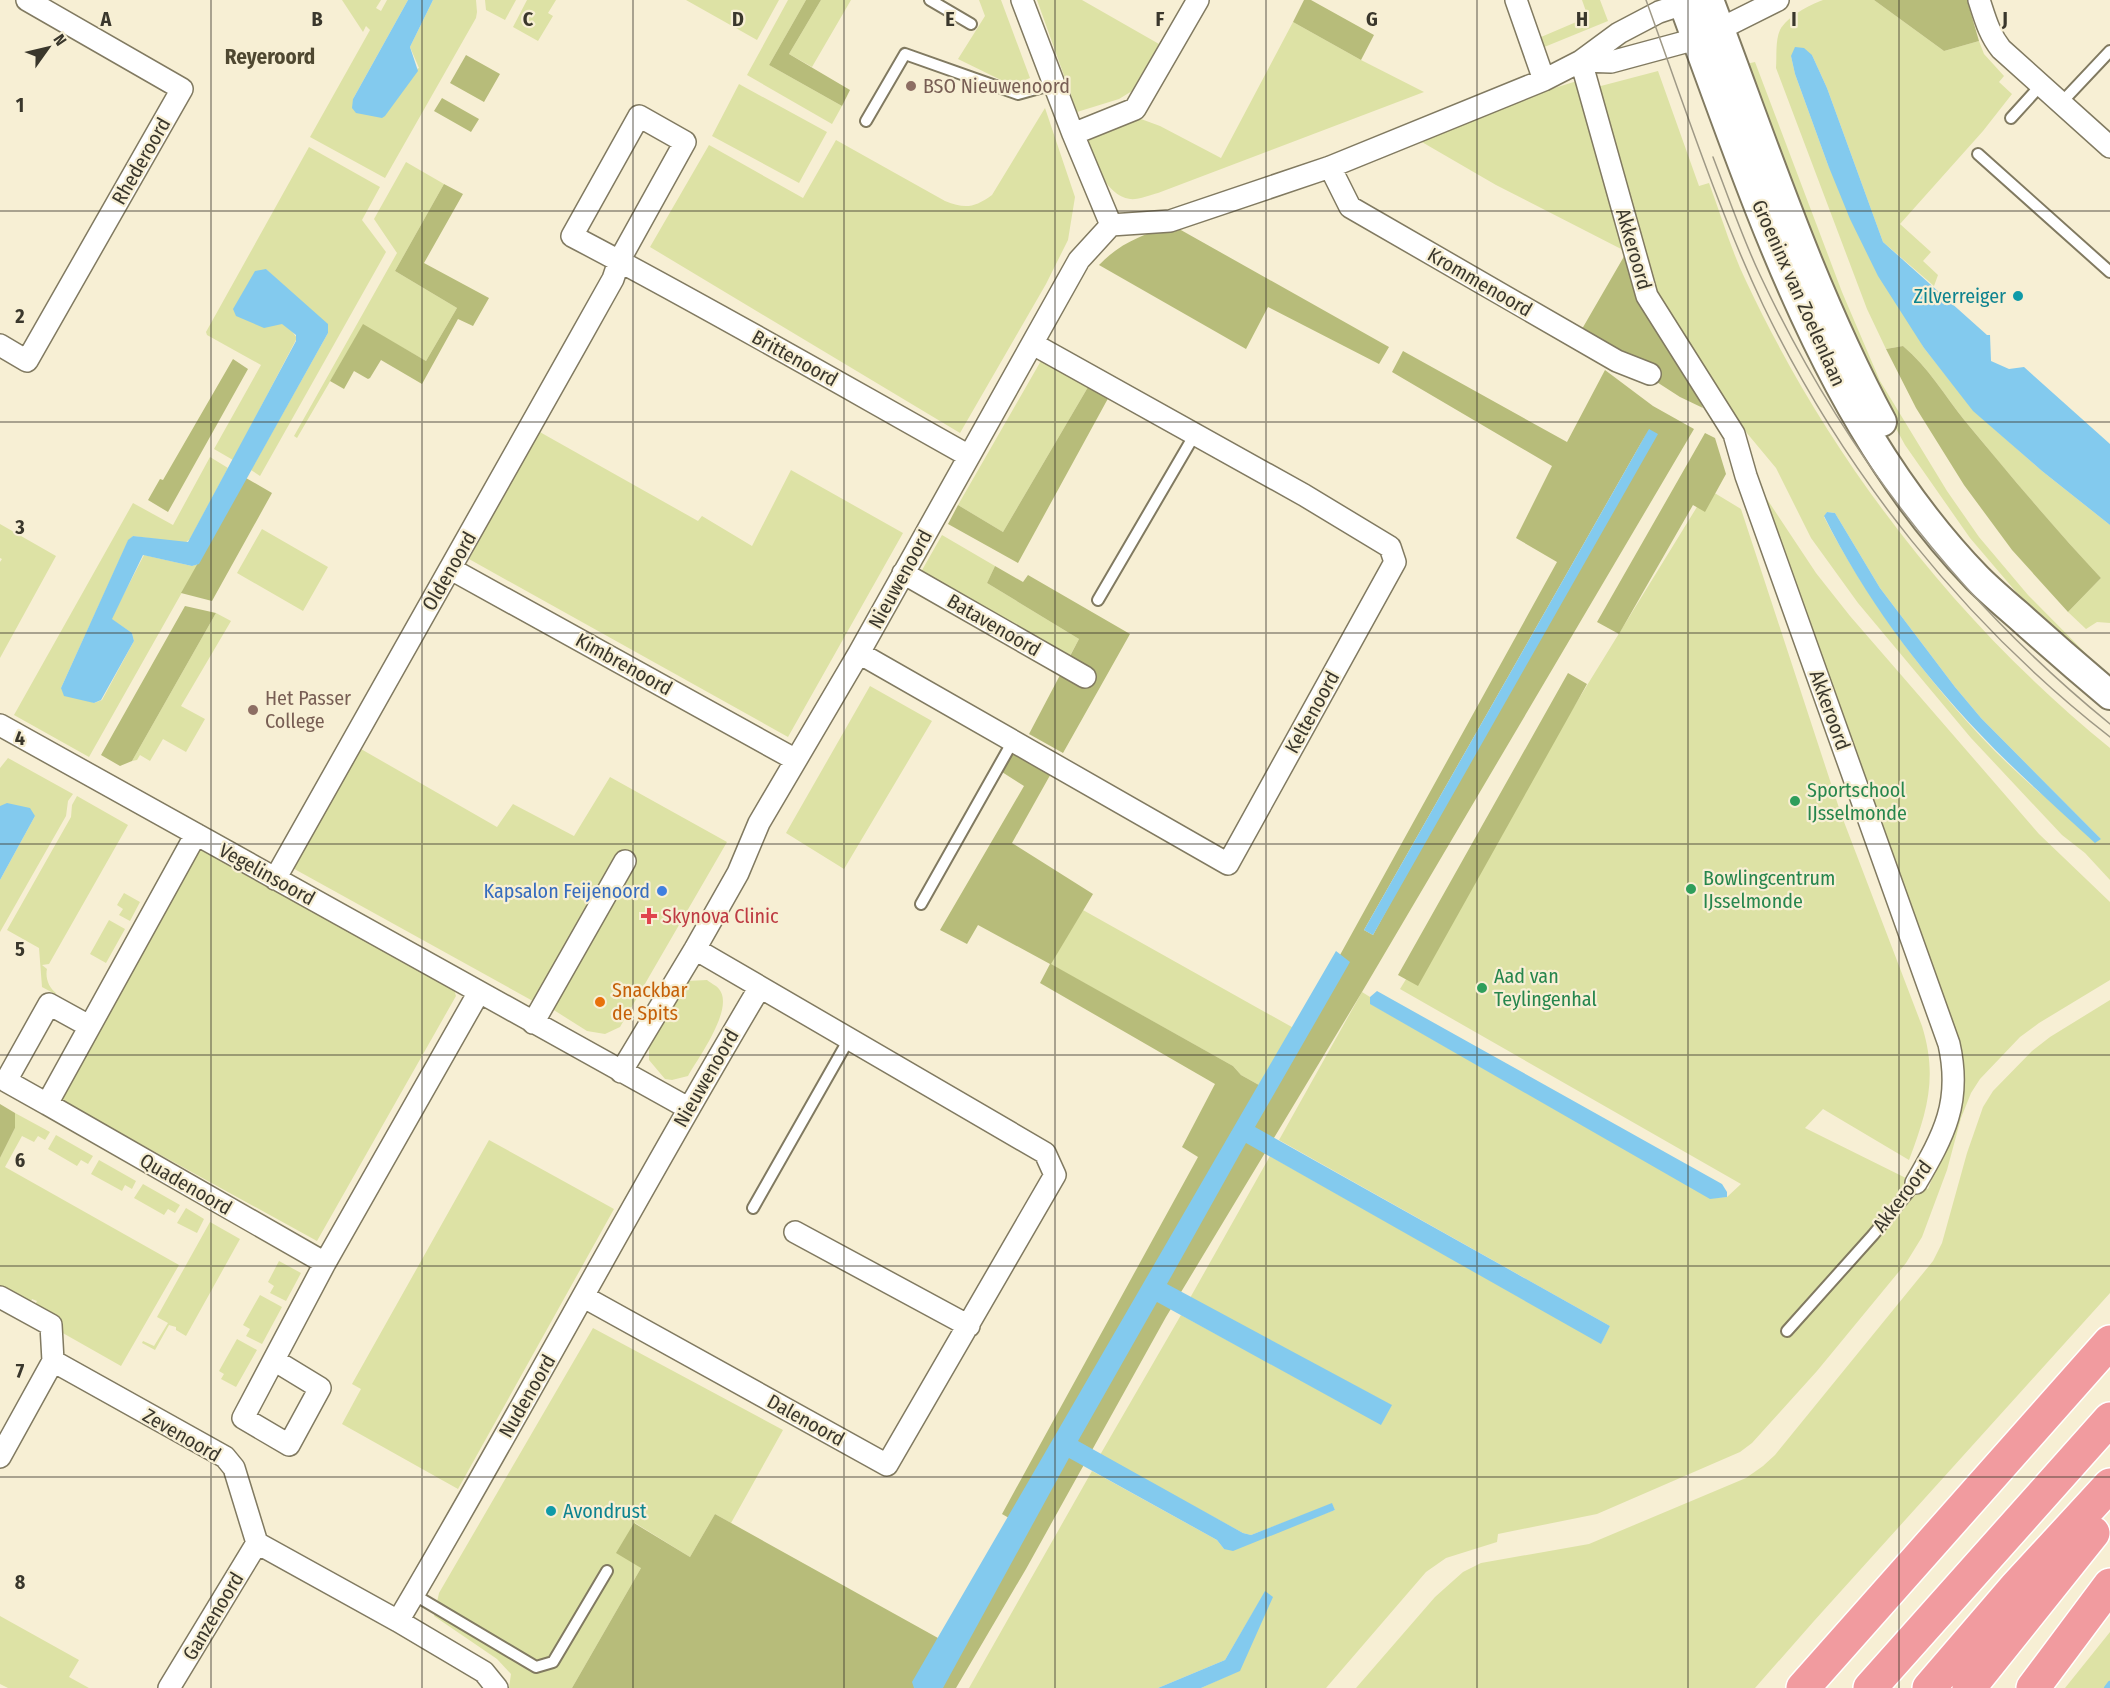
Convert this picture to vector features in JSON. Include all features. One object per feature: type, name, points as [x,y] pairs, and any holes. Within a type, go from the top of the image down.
[{"type":"highway","points":[[1803,1688],[2110,1342]]},
{"type":"highway","points":[[1870,1688],[2110,1419]]},
{"type":"highway","points":[[1929,1688],[2015,1588],[2110,1485]]},
{"type":"highway","points":[[1969,1688],[2110,1512]]},
{"type":"highway","points":[[2033,1688],[2110,1585]]},
{"type":"main road","name":"Groeninx van Zoelenlaan","points":[[1692,1],[1833,323],[1887,430],[1922,485],[1995,580],[2041,635],[2110,695]]},
{"type":"street","name":"Rhederoord","points":[[0,345],[27,361],[182,89],[27,0]]},
{"type":"street","points":[[1022,0],[1073,134],[1111,225],[1170,221],[1330,167],[1544,80],[1581,61],[1619,33],[1659,12],[1692,1]]},
{"type":"street","points":[[1073,134],[1135,109],[1198,0]]},
{"type":"street","points":[[1516,0],[1544,80]]},
{"type":"street","points":[[1581,61],[1611,62],[1708,34],[1778,0]]},
{"type":"street","points":[[1979,0],[1993,40],[2110,147]]},
{"type":"street","name":"Akkeroord","points":[[1581,61],[1647,296],[1734,434],[1746,476],[1949,1044],[1953,1062],[1954,1090],[1949,1119],[1938,1145],[1916,1183]]},
{"type":"street","name":"Oldenoord","points":[[275,879],[613,279],[619,261],[685,142],[639,116],[572,236],[619,261]]},
{"type":"street","name":"Krommenoord","points":[[1330,167],[1350,207],[1617,361],[1650,375]]},
{"type":"street","name":"Nieuwenoord","points":[[621,1072],[738,873],[759,824],[859,653],[1079,260],[1111,225]]},
{"type":"street","name":"Brittenoord","points":[[619,261],[969,456]]},
{"type":"street","name":"Keltenoord","points":[[859,653],[1227,864],[1395,562],[1390,547],[1371,534],[1033,344]]},
{"type":"street","name":"Kimbrenoord","points":[[451,568],[796,760]]},
{"type":"street","name":"Batavenoord","points":[[903,573],[1084,677]]},
{"type":"street","name":"Vegelinsoord","points":[[0,725],[688,1108]]},
{"type":"street","points":[[47,1104],[196,834]]},
{"type":"street","points":[[533,1023],[625,861]]},
{"type":"street","name":"Dalenoord","points":[[584,1297],[887,1466],[1055,1175],[1045,1154],[695,949]]},
{"type":"street","name":"Nieuwenoord","points":[[654,1170],[760,987]]},
{"type":"street","points":[[274,1360],[325,1263],[479,992]]},
{"type":"street","name":"Quadenoord","points":[[89,1026],[49,1004],[6,1081],[325,1263]]},
{"type":"street","name":"Nudenoord","points":[[398,1621],[584,1297],[654,1170]]},
{"type":"street","points":[[795,1232],[969,1326]]},
{"type":"street","points":[[0,1297],[51,1325],[53,1361],[0,1457]]},
{"type":"street","name":"Zevenoord","points":[[53,1361],[225,1457],[234,1468],[257,1543]]},
{"type":"street","points":[[257,1543],[398,1621],[484,1672],[497,1688]]},
{"type":"street","name":"Ganzenoord","points":[[169,1688],[257,1543]]},
{"type":"lane","points":[[930,0],[971,24]]},
{"type":"lane","points":[[2061,103],[2110,51]]},
{"type":"lane","points":[[866,121],[905,54],[1017,94],[1054,84]]},
{"type":"lane","points":[[2011,118],[2041,85]]},
{"type":"lane","points":[[1978,154],[2110,272]]},
{"type":"lane","points":[[1098,600],[1195,434]]},
{"type":"lane","points":[[921,904],[1013,741]]},
{"type":"lane","points":[[753,1208],[849,1039]]},
{"type":"lane","name":"Akkeroord","points":[[1787,1331],[1916,1183]]},
{"type":"lane","points":[[413,1594],[536,1667],[553,1662],[607,1571]]},
{"type":"green space","points":[[342,0],[381,0],[376,8],[381,11],[387,0],[408,0],[353,99],[419,68],[410,47],[433,0],[476,0],[476,18],[385,178],[310,137],[370,30],[366,26],[363,32]]},
{"type":"green space","points":[[485,0],[516,0],[505,20],[486,10]]},
{"type":"green space","points":[[527,0],[556,0],[548,13],[553,16],[538,41],[513,27]]},
{"type":"green space","points":[[686,0],[779,0],[757,40]]},
{"type":"green space","points":[[788,0],[806,0],[769,65],[842,106],[832,124],[747,75]]},
{"type":"green space","points":[[806,0],[821,0],[789,54],[850,90],[842,106],[769,65]]},
{"type":"green space","points":[[821,0],[851,0],[812,67],[789,54]]},
{"type":"green space","points":[[979,0],[1001,0],[1030,78],[1015,84],[1007,83],[958,59],[985,16]]},
{"type":"green space","points":[[1037,0],[1082,0],[1159,44],[1132,91],[1119,99],[1077,112]]},
{"type":"green space","points":[[1304,0],[1311,0],[1374,35],[1361,60],[1293,22]]},
{"type":"green space","points":[[1582,0],[1600,0],[1608,21],[1537,50],[1534,40],[1588,17]]},
{"type":"green space","points":[[1823,0],[1874,0],[1944,51],[1979,41],[1984,54],[2004,76],[1999,82],[2012,94],[1983,131],[1900,224],[1931,252],[1923,261],[1938,275],[1934,286],[1883,242],[1827,88],[1812,55],[1791,56],[1795,74],[1828,165],[1924,348],[1974,411],[2042,471],[2110,525],[2110,623],[2097,622],[2086,629],[2068,612],[2101,578],[1998,461],[1920,363],[1903,346],[1886,349],[1867,309],[1776,68],[1777,39],[1783,25],[1799,12]]},
{"type":"green space","points":[[1874,0],[1967,0],[1979,41],[1944,51]]},
{"type":"green space","points":[[1293,22],[1424,92],[1148,196],[1130,199],[1121,196],[1107,184],[1097,167],[1087,141],[1141,119],[1160,126],[1221,158]]},
{"type":"green space","points":[[466,55],[500,74],[484,102],[450,83]]},
{"type":"green space","points":[[1755,62],[1842,292],[1880,381],[1947,491],[1979,537],[2028,595],[2110,678],[2074,652],[2017,593],[1970,538],[1905,445],[1857,357],[1741,65]]},
{"type":"green space","points":[[1658,71],[1699,186],[1709,183],[1741,269],[1779,347],[1857,474],[1949,593],[2054,699],[2110,748],[2110,880],[2085,853],[2062,835],[1971,738],[1858,603],[1811,538],[1776,468],[1741,426],[1660,307],[1597,87]],"holes":[[[1827,512],[1835,513],[1880,588],[1955,687],[1981,718],[2101,839],[2039,792],[2008,764],[1977,732],[1919,664],[1892,628],[1844,554],[1824,517]]]},
{"type":"green space","points":[[1577,81],[1625,251],[1496,185],[1415,138],[1493,107]]},
{"type":"green space","points":[[739,84],[827,132],[799,183],[712,136]]},
{"type":"green space","points":[[442,98],[479,119],[471,132],[434,111]]},
{"type":"green space","points":[[1045,108],[1075,197],[1068,240],[1046,284],[960,433],[650,247],[709,145],[803,198],[836,140],[945,201],[969,206],[980,203],[992,195]]},
{"type":"green space","points":[[309,147],[380,187],[362,220],[386,252],[260,476],[251,470],[328,333],[266,269],[279,324],[282,323],[291,330],[297,338],[233,460],[214,449],[261,365],[207,335],[206,332]]},
{"type":"green space","points":[[406,162],[444,184],[395,271],[457,308],[426,361],[363,325],[297,438],[294,436],[397,253],[374,219]]},
{"type":"green space","points":[[444,184],[463,194],[424,263],[489,298],[473,326],[458,319],[422,384],[381,360],[368,379],[354,371],[344,389],[330,381],[363,324],[426,361],[457,308],[395,271]]},
{"type":"green space","points":[[1172,225],[1389,347],[1379,364],[1268,307],[1246,349],[1099,265],[1124,245]]},
{"type":"green space","points":[[1626,253],[1703,408],[1680,397],[1649,377],[1652,371],[1582,329]]},
{"type":"green space","points":[[1903,346],[1928,372],[1965,421],[2032,501],[2101,578],[2068,612],[2012,550],[1964,485],[1916,408],[1886,349]]},
{"type":"green space","points":[[1403,351],[1567,442],[1605,370],[1653,406],[1694,429],[1362,992],[1166,1317],[1026,1569],[956,1688],[572,1688],[641,1568],[616,1553],[634,1523],[690,1557],[715,1514],[956,1648],[1023,1526],[1002,1514],[1198,1157],[1182,1147],[1215,1084],[1040,983],[1050,964],[978,925],[967,944],[940,930],[1024,786],[1002,772],[1015,749],[1053,770],[1012,843],[1093,894],[1051,964],[1233,1066],[1241,1075],[1266,1089],[1557,562],[1516,538],[1552,466],[1392,372]],"holes":[[[1649,429],[1373,935],[1364,930]]]},
{"type":"green space","points":[[233,359],[248,369],[168,512],[148,500],[160,479],[163,480]]},
{"type":"green space","points":[[1042,359],[1091,382],[1003,532],[958,505]]},
{"type":"green space","points":[[1091,382],[1111,393],[1018,563],[948,524],[958,505],[1003,532]]},
{"type":"green space","points":[[538,431],[698,521],[702,516],[752,546],[791,470],[903,533],[788,737],[469,559]]},
{"type":"green space","points":[[1705,433],[1715,438],[1726,474],[1705,512],[1693,505],[1619,634],[1597,622]]},
{"type":"green space","points":[[210,457],[228,468],[190,539],[185,543],[133,536],[128,541],[61,688],[94,703],[102,700],[134,641],[132,633],[111,619],[144,555],[192,566],[198,564],[89,757],[14,715],[133,503],[173,525]]},
{"type":"green space","points":[[1743,463],[1816,573],[1850,616],[2039,834],[2110,902],[2110,980],[2020,1037],[1980,1079],[1971,1093],[1961,1118],[1947,1170],[1922,1237],[1906,1263],[1817,1371],[1752,1443],[1740,1452],[1597,1514],[1498,1534],[1497,1542],[1446,1558],[1426,1572],[1326,1688],[1201,1688],[1240,1670],[1265,1592],[1225,1660],[1158,1688],[969,1688],[1092,1471],[1217,1540],[1224,1549],[1335,1510],[1332,1504],[1251,1535],[1243,1533],[1100,1455],[1181,1315],[1381,1424],[1391,1405],[1190,1298],[1270,1156],[1601,1343],[1610,1326],[1279,1140],[1362,992],[1370,997],[1371,1004],[1710,1198],[1727,1197],[1741,1184],[1400,989],[1708,489],[1741,509],[1841,814],[1927,1044],[1930,1078],[1928,1094],[1921,1126],[1909,1160],[1823,1109],[1805,1128],[1928,1189],[1937,1166],[1959,1086]]},
{"type":"green space","points":[[246,478],[272,493],[212,601],[181,593]]},
{"type":"green space","points":[[0,524],[56,556],[0,658],[0,562],[2,559],[0,558]]},
{"type":"green space","points":[[262,529],[328,567],[303,611],[237,573]]},
{"type":"green space","points":[[942,535],[995,566],[987,583],[1079,639],[1061,672],[913,586]]},
{"type":"green space","points":[[995,566],[1023,582],[1028,575],[1130,634],[1063,753],[1029,734],[1079,639],[987,583]]},
{"type":"green space","points":[[185,606],[216,613],[132,761],[120,766],[101,755]]},
{"type":"green space","points":[[216,613],[231,621],[181,706],[205,719],[186,752],[163,739],[150,761],[140,755],[137,760],[132,761]]},
{"type":"green space","points":[[1568,673],[1587,684],[1418,986],[1398,975]]},
{"type":"green space","points":[[870,686],[932,721],[844,869],[786,833]]},
{"type":"green space","points":[[354,745],[497,827],[513,804],[574,836],[610,777],[727,842],[620,1027],[605,1034],[587,1031],[549,1007],[531,1000],[289,866]]},
{"type":"green space","points":[[8,758],[73,794],[68,801],[66,816],[0,932],[0,880],[35,816],[0,806],[0,768]]},
{"type":"green space","points":[[77,796],[128,825],[49,964],[42,965],[47,969],[48,982],[55,994],[42,987],[39,948],[7,930],[71,817],[72,805]]},
{"type":"green space","points":[[200,845],[453,986],[456,996],[317,1241],[59,1099]]},
{"type":"green space","points":[[124,893],[140,902],[130,921],[119,915],[123,909],[117,905]]},
{"type":"green space","points":[[1083,910],[1299,1031],[1266,1089],[1241,1075],[1233,1066],[1050,964]]},
{"type":"green space","points":[[109,920],[125,929],[106,963],[90,954]]},
{"type":"green space","points":[[707,980],[719,989],[723,997],[719,1020],[688,1076],[672,1080],[665,1079],[649,1060],[649,1046],[687,981]]},
{"type":"green space","points":[[2110,1000],[2110,1293],[1755,1688],[1356,1688],[1435,1597],[1463,1572],[1481,1563],[1589,1544],[1746,1478],[1763,1466],[1775,1455],[1933,1261],[1942,1243],[1967,1153],[1983,1107],[1993,1091],[2032,1051],[2050,1037]]},
{"type":"green space","points":[[0,1104],[15,1113],[15,1128],[0,1158]]},
{"type":"green space","points":[[15,1113],[50,1132],[45,1140],[38,1136],[34,1142],[22,1136],[5,1167],[179,1265],[121,1366],[61,1332],[35,1305],[37,1301],[32,1299],[30,1303],[0,1285],[0,1158],[15,1128]]},
{"type":"green space","points":[[56,1135],[93,1156],[88,1164],[81,1160],[77,1166],[48,1149]]},
{"type":"green space","points":[[489,1140],[614,1209],[458,1489],[342,1424],[361,1389],[352,1384]]},
{"type":"green space","points":[[99,1160],[136,1181],[132,1189],[125,1185],[122,1191],[91,1174]]},
{"type":"green space","points":[[143,1184],[180,1205],[175,1213],[168,1209],[164,1215],[134,1198]]},
{"type":"green space","points":[[186,1208],[204,1219],[197,1233],[177,1223]]},
{"type":"green space","points":[[210,1222],[240,1239],[186,1336],[176,1330],[176,1327],[169,1325],[155,1350],[142,1343],[143,1341],[154,1346],[168,1323],[157,1317]]},
{"type":"green space","points":[[279,1261],[301,1273],[286,1301],[270,1293],[274,1286],[268,1282]]},
{"type":"green space","points":[[260,1295],[282,1307],[262,1344],[246,1336],[250,1329],[243,1325]]},
{"type":"green space","points":[[593,1328],[783,1430],[731,1523],[715,1514],[690,1557],[635,1523],[641,1568],[572,1688],[509,1688],[511,1674],[497,1659],[434,1616],[439,1593]]},
{"type":"green space","points":[[237,1339],[257,1350],[236,1387],[221,1379],[224,1374],[219,1371]]},
{"type":"green space","points":[[0,1616],[79,1660],[69,1677],[89,1688],[8,1688],[0,1684]]},
{"type":"green space","points":[[2110,1632],[2110,1688],[2065,1688]]},
{"type":"water","points":[[408,0],[433,0],[410,47],[418,71],[385,116],[382,118],[356,113],[352,108],[353,99]]},
{"type":"water","points":[[1795,47],[1804,48],[1812,55],[1827,88],[1883,242],[1987,335],[1990,335],[1991,361],[2009,369],[2024,367],[2110,444],[2110,525],[2042,471],[1973,411],[1924,348],[1878,276],[1850,219],[1795,74],[1791,56]]},
{"type":"water","points":[[266,269],[328,324],[328,333],[199,564],[192,566],[143,555],[112,619],[132,633],[134,641],[101,700],[94,703],[64,696],[61,688],[128,540],[133,536],[188,542],[296,341],[296,335],[282,324],[264,328],[236,316],[233,309],[255,271]]},
{"type":"water","points":[[1649,429],[1658,434],[1373,935],[1364,930]]},
{"type":"water","points":[[1827,512],[1835,513],[1880,588],[1955,687],[1981,718],[2101,839],[2095,843],[2036,789],[1980,734],[1935,684],[1894,631],[1857,575],[1824,516]]},
{"type":"water","points":[[7,803],[30,808],[35,816],[0,880],[0,806]]},
{"type":"water","points":[[1336,951],[1350,962],[1255,1127],[1610,1326],[1601,1344],[1246,1143],[1167,1284],[1392,1405],[1381,1425],[1157,1302],[1078,1441],[1243,1533],[1251,1535],[1332,1503],[1335,1510],[1233,1551],[1224,1549],[1217,1540],[1069,1458],[943,1688],[914,1688],[912,1682]]},
{"type":"water","points":[[1377,991],[1722,1184],[1727,1197],[1710,1199],[1370,1004],[1370,997]]},
{"type":"water","points":[[1265,1591],[1273,1597],[1240,1671],[1201,1688],[1158,1688],[1225,1660]]},
{"type":"waterway","points":[[2107,1688],[2110,1684]]},
{"type":"tram line","points":[[1646,0],[1701,154],[1746,268],[1795,367],[1830,427],[1869,485],[1957,594],[2005,645],[2056,693],[2110,737]]},
{"type":"tram line","points":[[1713,157],[1760,275],[1828,403],[1867,462],[1909,520],[2003,627],[2055,677],[2110,724]]},
{"type":"place","name":"BSO Nieuwenoord","points":[[911,86]]},
{"type":"place","name":"Zilverreiger","points":[[2018,296]]},
{"type":"place","name":"Het Passer College","points":[[253,710]]},
{"type":"place","name":"Sportschool IJsselmonde","points":[[1795,801]]},
{"type":"place","name":"Bowlingcentrum IJsselmonde","points":[[1691,889]]},
{"type":"place","name":"Kapsalon Feijenoord","points":[[662,891]]},
{"type":"place","name":"Skynova Clinic","points":[[649,916]]},
{"type":"place","name":"Aad van Teylingenhal","points":[[1482,988]]},
{"type":"place","name":"Snackbar de Spits","points":[[600,1002]]},
{"type":"place","name":"Avondrust","points":[[551,1511]]},
{"type":"district","name":"Reyeroord","points":[[270,57]]}]
